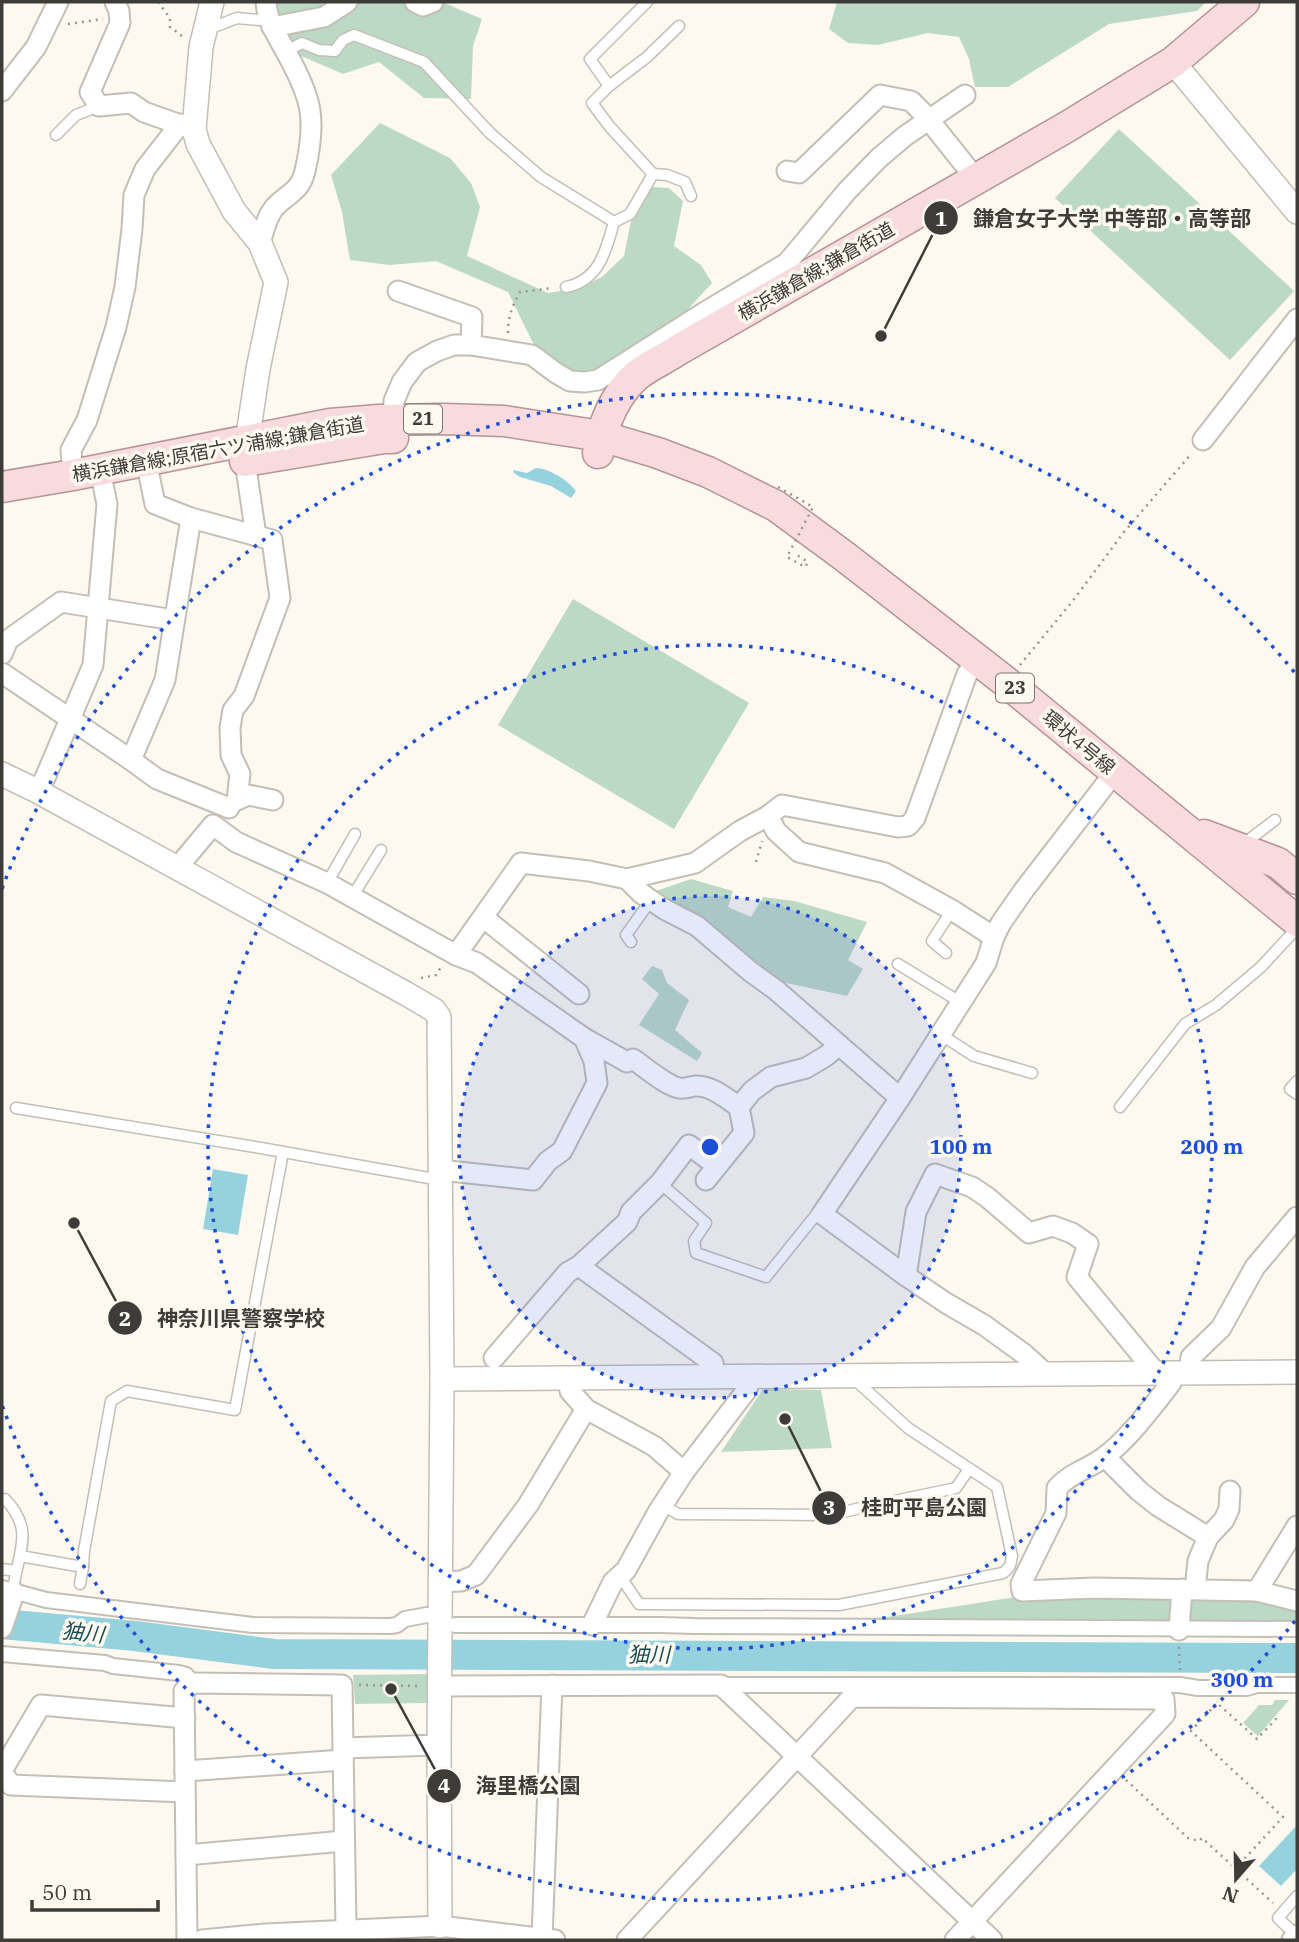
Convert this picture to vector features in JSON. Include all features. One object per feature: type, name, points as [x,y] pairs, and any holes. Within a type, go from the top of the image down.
[{"type":"main road","name":"横浜鎌倉線;鎌倉街道","points":[[599,445],[614,403],[637,376],[804,263],[976,179],[1172,62],[1244,2]]},
{"type":"main road","name":"横浜鎌倉線;原宿六ツ浦線;鎌倉街道","points":[[246,451],[330,424],[445,419],[504,421],[599,445]]},
{"type":"main road","name":"横浜鎌倉線;原宿六ツ浦線;鎌倉街道","points":[[2,487],[148,470],[246,451],[384,438],[599,445]]},
{"type":"main road","name":"環状4号線","points":[[599,445],[658,453],[708,472],[776,506],[978,659],[1181,826],[1233,856],[1297,921]]},
{"type":"main road","name":"横浜鎌倉線;原宿六ツ浦線;鎌倉街道","points":[[2,505],[92,478]]},
{"type":"main road","name":"環状4号線","points":[[1233,856],[1278,863],[1297,879]]},
{"type":"street","points":[[4,80],[36,47],[58,2]]},
{"type":"street","points":[[37,791],[93,665],[99,607],[107,504],[71,450],[87,420],[116,327],[125,287],[134,195],[145,169],[187,127],[194,106],[212,2]]},
{"type":"street","points":[[260,243],[275,206],[294,193],[304,175],[312,125],[308,97],[269,17],[324,17],[347,2]]},
{"type":"street","points":[[415,2],[423,6],[433,2]]},
{"type":"street","points":[[110,6],[119,11],[120,23],[90,92],[99,106],[131,103],[144,113],[187,127],[234,211],[260,243],[276,282],[258,369],[246,451],[256,536]]},
{"type":"street","points":[[1172,62],[1297,212]]},
{"type":"street","points":[[787,171],[799,173],[880,95],[911,102],[929,120],[976,179]]},
{"type":"street","points":[[393,420],[394,401],[402,382],[417,362],[446,348],[471,345],[532,355],[570,381],[598,380],[787,263],[804,263],[879,158],[905,136],[965,95]]},
{"type":"street","points":[[398,291],[472,317],[471,345]]},
{"type":"street","points":[[1203,440],[1297,319]]},
{"type":"street","points":[[148,470],[155,504],[191,518],[272,540],[280,598],[244,696],[233,710],[230,728],[232,755],[240,774],[233,804]]},
{"type":"street","points":[[131,760],[165,680],[191,518]]},
{"type":"street","points":[[2,654],[8,640],[61,602],[174,620]]},
{"type":"street","points":[[453,954],[484,918],[521,863],[589,871],[627,879],[695,863],[782,805],[898,827],[908,826],[915,818],[967,674],[978,659]]},
{"type":"street","points":[[2,673],[157,779],[233,804]]},
{"type":"street","points":[[1046,1374],[984,1325],[946,1304],[822,1214],[986,963],[993,937],[1024,890],[1115,772]]},
{"type":"street","points":[[3,778],[37,791],[401,991],[434,1010],[439,1017],[442,1379],[440,1926]]},
{"type":"street","points":[[177,868],[233,804],[248,795],[273,800]]},
{"type":"street","points":[[768,816],[776,831],[799,852],[885,873],[952,910],[993,937]]},
{"type":"street","points":[[213,825],[236,842],[327,883],[453,954],[477,963],[584,1038],[627,1062],[632,1059],[679,1088],[706,1088],[739,1107],[744,1133],[712,1173],[689,1145],[660,1183],[631,1212],[627,1222],[579,1266],[568,1272],[494,1358]]},
{"type":"street","points":[[627,879],[642,894],[697,926],[751,972],[776,989],[900,1098]]},
{"type":"street","points":[[484,918],[579,994]]},
{"type":"street","points":[[440,1175],[533,1180],[548,1161],[562,1151],[597,1083],[594,1061],[584,1038]]},
{"type":"street","points":[[739,1107],[752,1091],[771,1077],[806,1068],[839,1045]]},
{"type":"street","points":[[906,1276],[916,1212],[935,1174],[972,1188],[987,1197],[1029,1233],[1053,1226],[1072,1233],[1088,1244],[1077,1277],[1173,1373]]},
{"type":"street","points":[[1297,1217],[1255,1266],[1222,1328],[1173,1373],[1171,1383],[1105,1457],[1072,1474],[1057,1488],[1056,1513],[1021,1584],[1022,1591],[1094,1588],[1257,1591],[1297,1601]]},
{"type":"street","points":[[579,1266],[713,1363],[715,1376]]},
{"type":"street","points":[[442,1379],[1297,1373]]},
{"type":"street","points":[[592,1625],[614,1582],[626,1570],[684,1472],[746,1391],[752,1376]]},
{"type":"street","points":[[569,1378],[570,1391],[586,1409],[654,1446],[684,1472]]},
{"type":"street","points":[[440,1582],[461,1581],[476,1575],[528,1505],[586,1409]]},
{"type":"street","points":[[1105,1457],[1158,1506],[1208,1537]]},
{"type":"street","points":[[1179,1630],[1188,1589],[1198,1561],[1208,1537],[1224,1520],[1229,1508],[1230,1491]]},
{"type":"street","points":[[1257,1591],[1297,1526]]},
{"type":"street","points":[[2,1628],[11,1587],[46,1600],[253,1625],[390,1626],[405,1619],[441,1623],[592,1625],[1297,1629]]},
{"type":"street","points":[[2,1654],[106,1663],[179,1673],[186,1675],[193,1683]]},
{"type":"street","points":[[187,1940],[184,1691],[193,1683],[342,1685],[346,1929]]},
{"type":"street","points":[[440,1684],[1180,1685],[1198,1688],[1297,1685]]},
{"type":"street","points":[[202,1940],[293,1936],[346,1929],[440,1926],[503,1937],[548,1939],[552,1685]]},
{"type":"street","points":[[721,1685],[992,1940]]},
{"type":"street","points":[[627,1940],[852,1697],[1164,1699],[1165,1714],[955,1940]]},
{"type":"street","points":[[185,1718],[41,1705],[2,1771],[11,1785],[185,1792]]},
{"type":"street","points":[[185,1771],[439,1745]]},
{"type":"street","points":[[186,1855],[344,1842]]},
{"type":"street","points":[[1292,1940],[1297,1936]]},
{"type":"lane","points":[[609,86],[590,59],[647,2]]},
{"type":"lane","points":[[204,36],[237,18],[269,17]]},
{"type":"lane","points":[[679,26],[592,103],[653,174],[667,175],[685,182],[691,196]]},
{"type":"lane","points":[[286,51],[302,43],[319,50],[335,51],[343,40],[354,35],[424,62],[489,134],[541,177],[614,222]]},
{"type":"lane","points":[[56,135],[76,115],[99,106]]},
{"type":"lane","points":[[566,287],[574,285],[593,272],[604,258],[614,222],[630,214],[653,174]]},
{"type":"lane","points":[[1233,856],[1275,820]]},
{"type":"lane","points":[[327,883],[355,834]]},
{"type":"lane","points":[[352,897],[381,850]]},
{"type":"lane","points":[[631,942],[626,935],[651,900]]},
{"type":"lane","points":[[946,953],[932,941],[952,910]]},
{"type":"lane","points":[[1120,1107],[1185,1024],[1216,1006],[1261,967],[1297,928]]},
{"type":"lane","points":[[898,964],[960,1002]]},
{"type":"lane","points":[[940,1034],[974,1056],[1032,1073]]},
{"type":"lane","points":[[1297,1081],[1290,1089],[1297,1094]]},
{"type":"lane","points":[[16,1108],[440,1175]]},
{"type":"lane","points":[[80,1584],[111,1401],[127,1391],[235,1410],[283,1152]]},
{"type":"lane","points":[[660,1183],[706,1223],[694,1241],[696,1253],[766,1278],[819,1211],[822,1214]]},
{"type":"lane","points":[[620,1576],[639,1604],[839,1605],[1003,1573],[1011,1564],[1012,1556],[997,1487],[908,1428],[850,1375]]},
{"type":"lane","points":[[663,1505],[678,1514],[828,1515],[956,1488],[969,1469]]},
{"type":"lane","points":[[5,1499],[18,1514],[23,1532],[20,1556],[11,1587]]},
{"type":"lane","points":[[20,1556],[83,1567]]},
{"type":"lane","points":[[2,1569],[11,1587]]},
{"type":"lane","points":[[1297,1896],[1278,1918],[1297,1936]]},
{"type":"path","points":[[158,2],[170,18],[170,27],[183,37],[204,36]]},
{"type":"path","points":[[67,24],[104,19],[110,6]]},
{"type":"path","points":[[508,351],[508,318],[520,292],[566,287]]},
{"type":"path","points":[[1006,682],[1075,598],[1124,532],[1203,440]]},
{"type":"path","points":[[778,487],[813,508],[787,556],[805,567],[808,562],[795,554]]},
{"type":"path","points":[[401,991],[415,979],[436,975],[453,954]]},
{"type":"path","points":[[1179,1630],[1180,1685]]},
{"type":"path","points":[[342,1685],[440,1684]]},
{"type":"path","points":[[1235,1868],[1283,1817],[1191,1731],[1217,1703],[1257,1739],[1276,1719],[1278,1721]]},
{"type":"path","points":[[1123,1777],[1188,1838],[1199,1841],[1202,1838],[1283,1912]]},
{"type":"path","points":[[1217,1852],[1220,1847]]},
{"type":"green space","points":[[278,2],[321,2],[324,8],[338,2],[442,2],[482,19],[473,46],[471,99],[424,98],[379,62],[343,74],[292,52],[273,21]]},
{"type":"green space","points":[[837,2],[1206,2],[1197,11],[1109,24],[1008,87],[975,87],[969,59],[959,37],[928,33],[878,45],[848,43],[829,29]]},
{"type":"green space","points":[[380,123],[450,158],[471,183],[480,207],[467,256],[548,293],[579,288],[602,277],[624,256],[631,221],[652,187],[669,188],[683,201],[674,246],[701,265],[712,283],[669,330],[587,384],[554,374],[532,341],[508,292],[436,261],[390,265],[350,260],[342,212],[331,175]]},
{"type":"green space","points":[[1119,129],[1294,291],[1230,360],[1055,198]]},
{"type":"green space","points":[[573,599],[749,703],[674,829],[498,725]]},
{"type":"green space","points":[[691,879],[733,891],[728,907],[751,917],[763,897],[794,901],[867,922],[848,960],[863,969],[847,996],[768,979],[767,970],[693,912],[653,892]]},
{"type":"green space","points":[[652,966],[662,970],[667,983],[689,1000],[675,1030],[702,1053],[697,1061],[639,1025],[659,994],[642,979]]},
{"type":"green space","points":[[763,1389],[821,1390],[832,1448],[721,1452]]},
{"type":"green space","points":[[1177,1594],[1174,1625],[849,1623],[1016,1597]]},
{"type":"green space","points":[[1186,1594],[1270,1600],[1297,1607],[1297,1625],[1182,1625]]},
{"type":"green space","points":[[427,1674],[429,1703],[355,1704],[353,1675]]},
{"type":"green space","points":[[1275,1700],[1289,1700],[1258,1736],[1243,1723],[1259,1705],[1272,1705]]},
{"type":"water","points":[[536,468],[558,476],[576,491],[571,498],[551,486],[520,477],[513,470],[527,473]]},
{"type":"water","points":[[213,1169],[248,1175],[238,1235],[203,1229]]},
{"type":"water","points":[[1297,1825],[1297,1869],[1281,1886],[1259,1866]]},
{"type":"waterway","name":"㹨川","points":[[2,1624],[135,1636],[274,1654],[1297,1658]]},
{"type":"place","name":"鎌倉女子大学 中等部・高等部","points":[[881,336]]},
{"type":"place","name":"神奈川県警察学校","points":[[74,1223]]},
{"type":"place","name":"桂町平島公園","points":[[785,1419]]},
{"type":"place","name":"海里橋公園","points":[[391,1689]]}]
